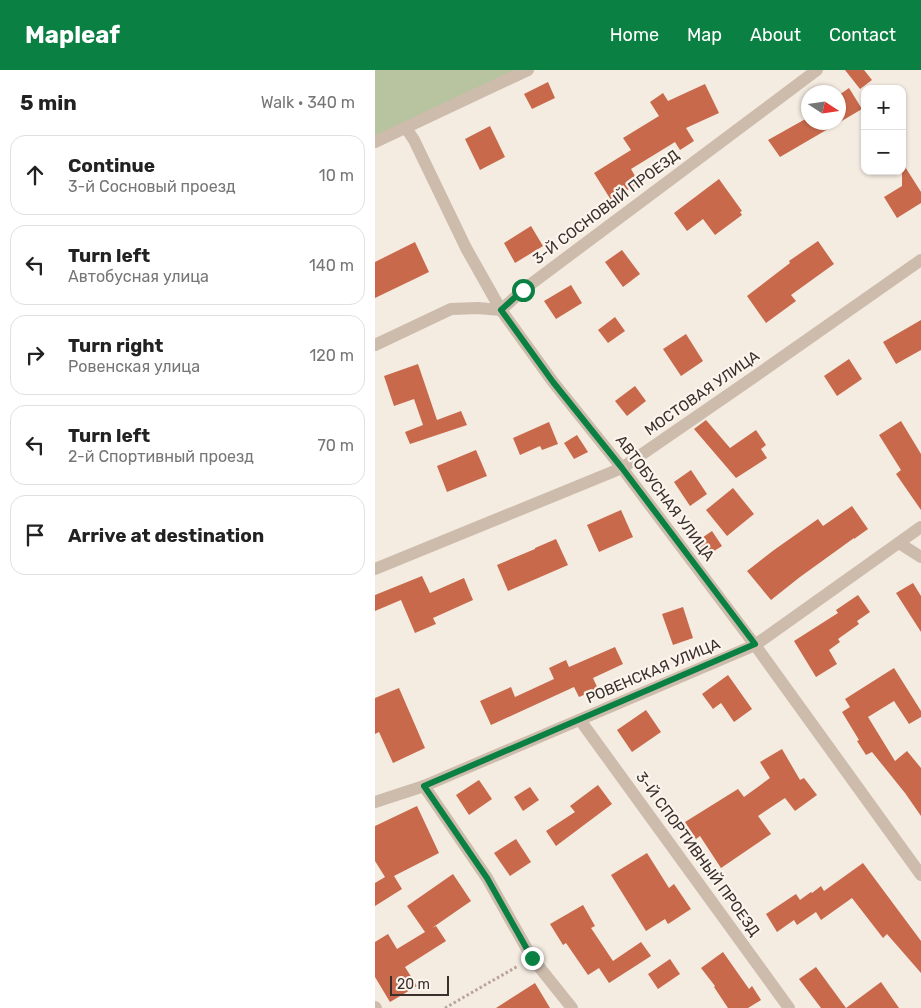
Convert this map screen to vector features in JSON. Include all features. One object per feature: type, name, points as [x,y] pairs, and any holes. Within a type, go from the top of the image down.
[{"type":"street","points":[[375,142],[528,70]]},
{"type":"street","name":"3-Й СОСНОВЫЙ ПРОЕЗД","points":[[501,310],[523,290],[817,70]]},
{"type":"street","name":"АВТОБУСНАЯ УЛИЦА","points":[[406,128],[414,140],[466,248],[501,310],[553,382],[622,468],[755,644],[921,875]]},
{"type":"street","name":"МОСТОВАЯ УЛИЦА","points":[[375,569],[622,468],[921,260]]},
{"type":"street","points":[[375,345],[451,309],[478,308],[501,310]]},
{"type":"street","name":"РОВЕНСКАЯ УЛИЦА","points":[[375,802],[424,786],[755,644],[921,527]]},
{"type":"street","points":[[899,543],[921,557]]},
{"type":"street","name":"3-Й СПОРТИВНЫЙ ПРОЕЗД","points":[[580,720],[789,1008]]},
{"type":"street","points":[[424,786],[487,878],[532,958],[572,1008]]},
{"type":"path","points":[[445,1008],[532,958]]},
{"type":"green space","points":[[375,70],[521,70],[375,137]]},
{"type":"building","points":[[845,70],[864,70],[872,80],[865,85],[861,85],[860,89]]},
{"type":"building","points":[[548,82],[555,98],[532,109],[524,94]]},
{"type":"building","points":[[705,84],[719,113],[686,128],[694,141],[680,150],[675,142],[631,169],[639,183],[611,200],[594,173],[631,150],[623,138],[659,116],[650,102],[663,93],[668,101]]},
{"type":"building","points":[[849,88],[861,110],[846,118],[846,90]]},
{"type":"building","points":[[801,121],[801,130],[826,130],[780,157],[768,140]]},
{"type":"building","points":[[490,126],[505,157],[480,170],[465,139]]},
{"type":"building","points":[[906,168],[921,192],[921,203],[897,218],[884,197],[902,186],[902,175],[906,175]]},
{"type":"building","points":[[719,179],[742,211],[740,212],[742,215],[715,235],[703,219],[687,231],[674,213]]},
{"type":"building","points":[[531,226],[543,246],[515,263],[504,243]]},
{"type":"building","points":[[818,241],[834,264],[791,295],[796,301],[766,323],[747,296],[790,263],[789,261]]},
{"type":"building","points":[[415,242],[429,272],[375,298],[375,262]]},
{"type":"building","points":[[622,250],[640,274],[623,287],[605,262]]},
{"type":"building","points":[[571,285],[582,303],[556,319],[544,301]]},
{"type":"building","points":[[615,317],[625,331],[608,343],[598,330]]},
{"type":"building","points":[[921,320],[921,350],[896,364],[883,342]]},
{"type":"building","points":[[686,334],[703,361],[681,376],[663,349]]},
{"type":"building","points":[[849,359],[862,379],[837,396],[824,376]]},
{"type":"building","points":[[418,364],[437,420],[461,411],[467,425],[410,444],[405,432],[423,425],[414,399],[394,406],[384,376]]},
{"type":"building","points":[[635,386],[646,401],[627,416],[615,401]]},
{"type":"building","points":[[706,420],[730,448],[756,430],[766,445],[761,449],[767,458],[736,478],[694,429]]},
{"type":"building","points":[[901,421],[921,454],[921,510],[896,474],[901,470],[879,435]]},
{"type":"building","points":[[549,422],[558,444],[542,450],[540,446],[520,455],[513,438]]},
{"type":"building","points":[[577,435],[588,452],[574,459],[564,443]]},
{"type":"building","points":[[476,450],[487,476],[447,492],[437,466]]},
{"type":"building","points":[[691,470],[707,494],[690,506],[674,482]]},
{"type":"building","points":[[733,488],[754,514],[727,536],[706,510]]},
{"type":"building","points":[[852,506],[868,529],[771,600],[747,571],[818,519],[823,526]]},
{"type":"building","points":[[621,510],[633,537],[599,552],[587,525]]},
{"type":"building","points":[[712,531],[722,546],[706,556],[696,542]]},
{"type":"building","points":[[556,539],[568,565],[508,591],[497,565]]},
{"type":"building","points":[[422,576],[430,593],[464,578],[473,600],[433,618],[436,624],[415,633],[401,600],[375,611],[375,595]]},
{"type":"building","points":[[913,583],[921,596],[921,632],[896,593]]},
{"type":"building","points":[[858,595],[870,612],[857,621],[859,624],[838,639],[840,642],[829,650],[837,664],[816,677],[794,641],[838,613],[836,610]]},
{"type":"building","points":[[683,607],[693,638],[673,645],[662,614]]},
{"type":"building","points":[[615,647],[623,664],[593,678],[598,689],[579,697],[574,687],[491,725],[480,701],[511,687],[515,697],[554,679],[549,668],[566,660],[569,667]]},
{"type":"building","points":[[894,668],[921,711],[921,717],[909,724],[894,701],[868,717],[895,761],[907,751],[921,768],[921,816],[872,752],[866,755],[842,712],[850,707],[845,699]]},
{"type":"building","points":[[728,675],[752,709],[734,722],[721,703],[713,709],[702,694]]},
{"type":"building","points":[[399,688],[425,748],[393,763],[379,732],[375,734],[375,698]]},
{"type":"building","points":[[646,710],[661,732],[632,752],[617,730]]},
{"type":"building","points":[[782,749],[800,780],[804,778],[817,795],[795,811],[785,798],[758,816],[771,834],[721,868],[700,836],[696,839],[685,822],[738,789],[744,797],[770,778],[760,762]]},
{"type":"building","points":[[479,780],[492,799],[469,815],[456,795]]},
{"type":"building","points":[[598,785],[612,804],[556,846],[546,831],[575,812],[570,806]]},
{"type":"building","points":[[530,787],[539,800],[523,811],[514,797]]},
{"type":"building","points":[[417,806],[439,853],[394,876],[402,889],[375,906],[375,883],[385,877],[375,861],[375,826]]},
{"type":"building","points":[[516,839],[531,862],[510,876],[494,853]]},
{"type":"building","points":[[647,853],[669,888],[674,884],[691,909],[668,924],[665,919],[646,931],[611,875]]},
{"type":"building","points":[[863,863],[921,941],[921,973],[887,934],[883,938],[852,898],[821,920],[816,912],[797,925],[794,920],[777,932],[766,914],[796,894],[800,900],[821,886],[824,891]]},
{"type":"building","points":[[453,874],[471,901],[432,928],[436,926],[446,941],[405,967],[417,986],[390,1002],[375,977],[375,942],[388,934],[397,949],[425,932],[407,906]]},
{"type":"building","points":[[583,905],[595,926],[591,928],[613,961],[641,942],[651,956],[609,983],[599,968],[588,975],[566,943],[563,945],[550,924]]},
{"type":"building","points":[[723,952],[749,989],[752,986],[761,1000],[748,1008],[728,1008],[715,986],[701,968]]},
{"type":"building","points":[[670,959],[680,974],[658,989],[648,974]]},
{"type":"building","points":[[816,967],[846,1008],[821,1008],[799,979]]},
{"type":"building","points":[[881,982],[899,1008],[846,1008]]},
{"type":"building","points":[[535,983],[550,1008],[496,1008]]},
{"type":"route","points":[[523,290],[501,310],[553,382],[622,468],[755,644],[424,786],[487,878],[532,958]]}]
